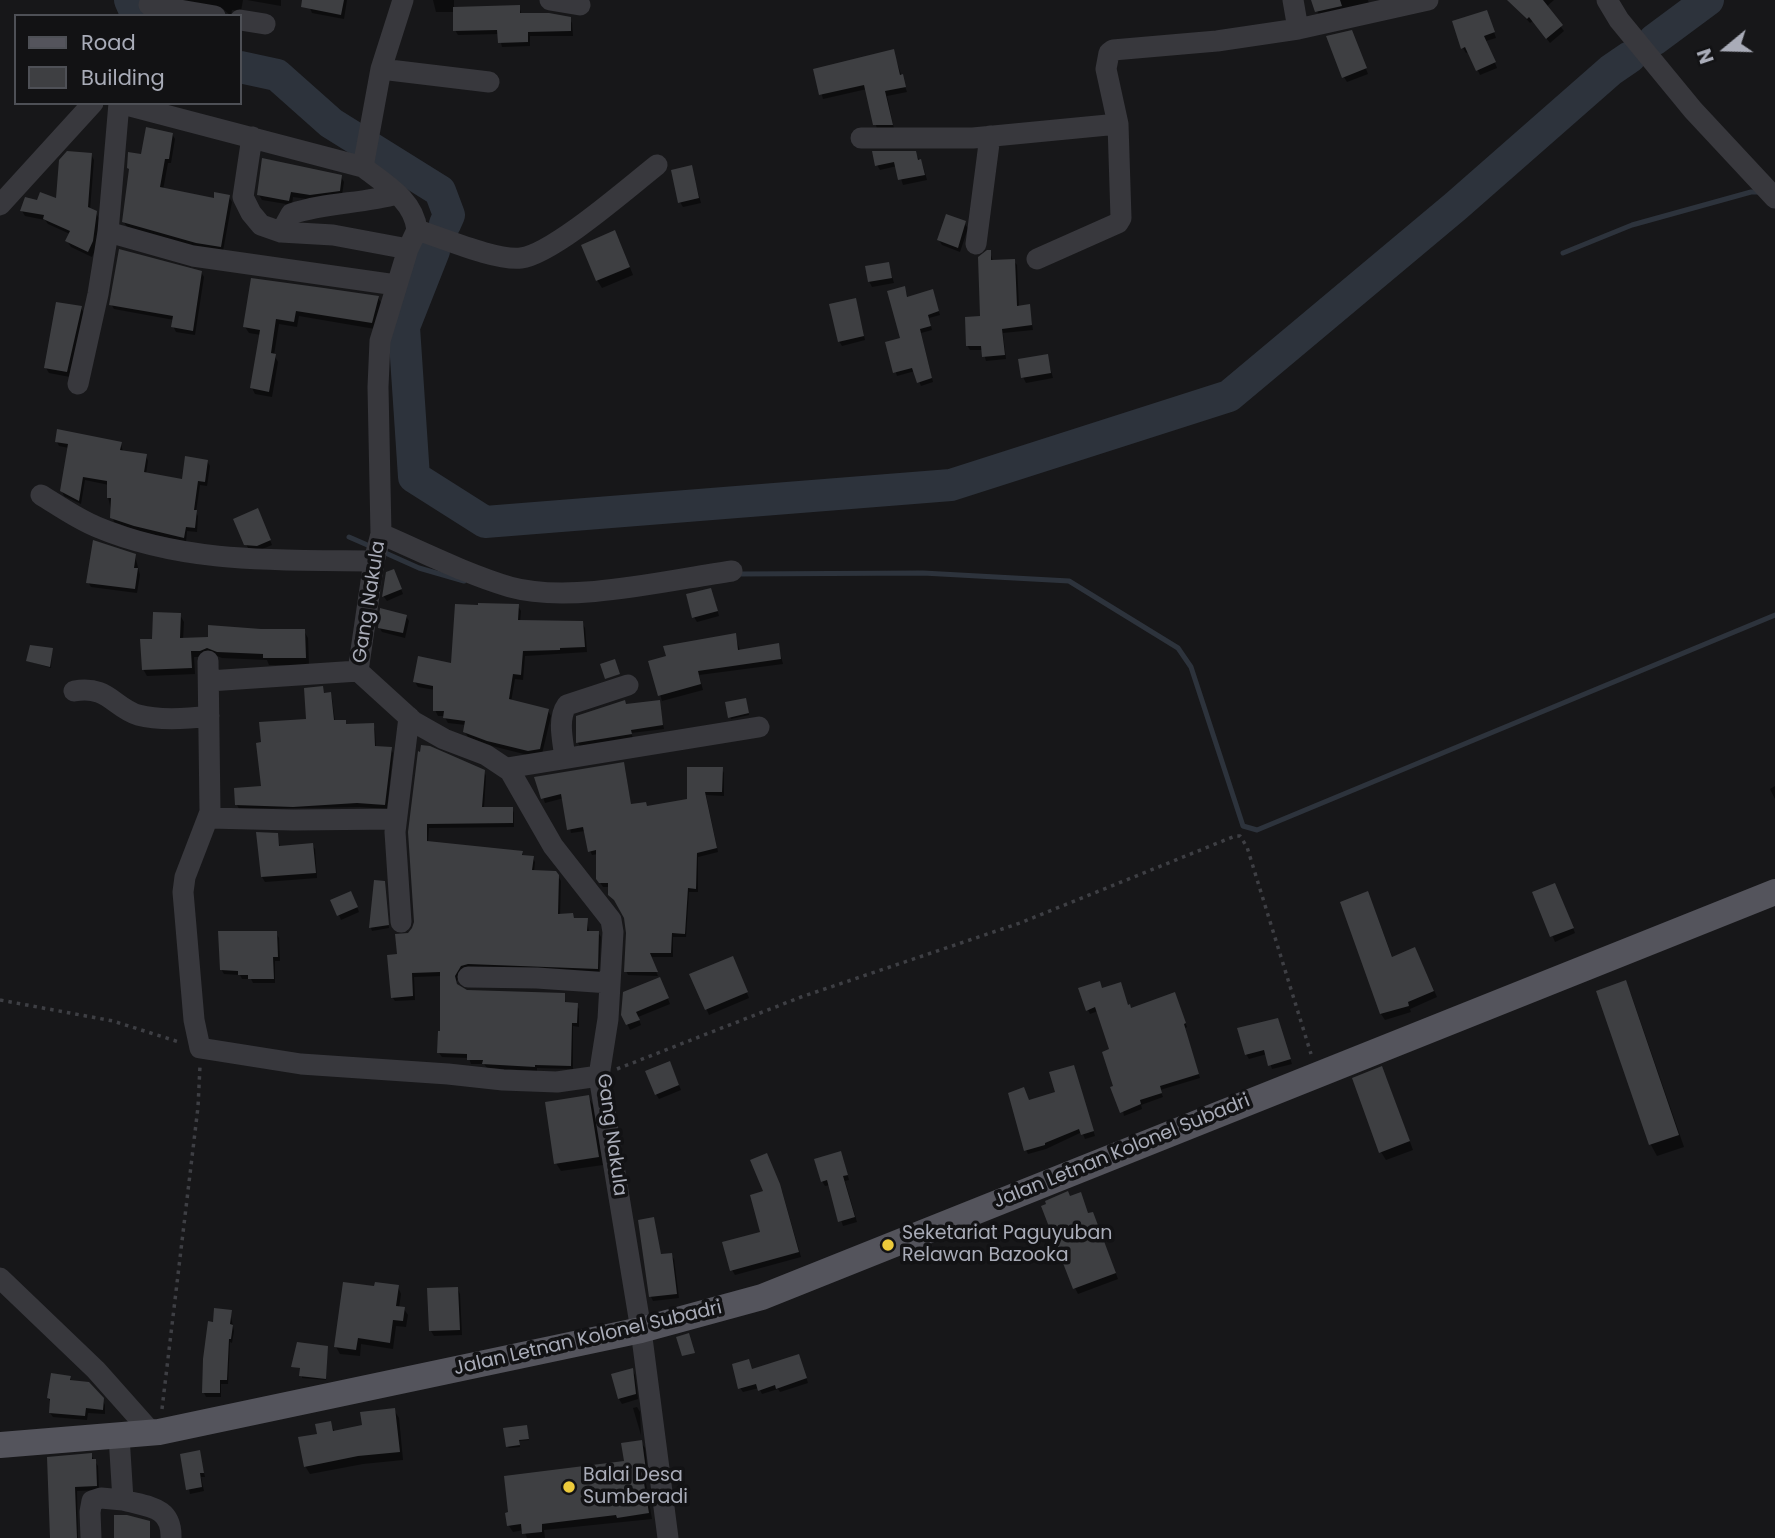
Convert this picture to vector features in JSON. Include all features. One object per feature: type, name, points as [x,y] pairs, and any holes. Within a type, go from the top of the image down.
[{"type":"main road","name":"Jalan Letnan Kolonel Subadri","points":[[0,1445],[156,1432],[641,1330],[762,1297],[1775,892]]},
{"type":"street","points":[[365,154],[381,69],[403,0]]},
{"type":"street","points":[[550,0],[580,5]]},
{"type":"street","points":[[1293,0],[1298,29]]},
{"type":"street","points":[[1037,259],[1118,223],[1121,218],[1118,124],[1106,69],[1109,53],[1114,50],[1217,41],[1298,29],[1381,4],[1428,0]]},
{"type":"street","points":[[1607,0],[1619,20],[1693,110],[1774,196]]},
{"type":"street","points":[[149,7],[200,14]]},
{"type":"street","points":[[242,20],[265,24]]},
{"type":"street","points":[[381,69],[488,82]]},
{"type":"street","points":[[0,205],[91,105]]},
{"type":"street","points":[[78,384],[98,294],[108,232],[119,105]]},
{"type":"street","points":[[127,105],[251,137],[365,154],[413,211],[413,239]]},
{"type":"street","points":[[861,138],[990,136],[1118,124]]},
{"type":"street","points":[[976,244],[990,136]]},
{"type":"street","points":[[251,137],[243,197],[261,225],[281,232],[413,239],[501,257],[521,258],[567,234],[657,165]]},
{"type":"street","points":[[281,232],[291,214],[310,207],[369,201],[397,194]]},
{"type":"street","points":[[108,232],[193,256],[396,285]]},
{"type":"street","name":"Gang Nakula","points":[[413,239],[380,341],[377,547],[358,671],[409,717],[444,738],[486,755],[507,768],[553,846],[611,920],[613,932],[610,983],[604,1053],[599,1076],[641,1330],[668,1538]]},
{"type":"street","points":[[41,495],[94,527],[141,543],[173,550],[242,559],[377,547],[535,592],[586,592],[732,572]]},
{"type":"street","points":[[358,671],[209,671],[209,818],[185,877],[183,892],[194,1020],[200,1048],[301,1064],[503,1080],[557,1082],[599,1076]]},
{"type":"street","points":[[565,758],[561,730],[564,708],[628,685]]},
{"type":"street","points":[[74,691],[95,691],[109,696],[136,714],[179,720],[209,716]]},
{"type":"street","points":[[401,922],[395,832],[409,717]]},
{"type":"street","points":[[507,768],[759,727]]},
{"type":"street","points":[[209,818],[396,819]]},
{"type":"street","points":[[468,977],[610,983]]},
{"type":"street","points":[[0,1278],[156,1432]]},
{"type":"street","points":[[118,1436],[123,1500]]},
{"type":"street","points":[[91,1538],[92,1502],[101,1498],[123,1500],[155,1509],[168,1517],[171,1538]]},
{"type":"path","points":[[599,1076],[801,997],[1020,923],[1235,836],[1240,836],[1247,847],[1317,1074]]},
{"type":"path","points":[[0,1000],[113,1021],[200,1048],[198,1107],[156,1432]]},
{"type":"building","points":[[302,0],[344,0],[341,15],[301,7]]},
{"type":"building","points":[[1311,0],[1340,0],[1342,6],[1315,12]]},
{"type":"building","points":[[1507,0],[1543,0],[1563,25],[1546,39],[1529,17],[1527,19]]},
{"type":"building","points":[[520,5],[520,13],[549,13],[571,17],[571,31],[528,32],[528,42],[498,43],[497,30],[453,31],[453,7]]},
{"type":"building","points":[[1487,10],[1495,32],[1484,36],[1496,62],[1476,71],[1465,47],[1461,49],[1452,21]]},
{"type":"building","points":[[1352,30],[1367,68],[1342,78],[1326,36]]},
{"type":"building","points":[[894,49],[900,75],[903,74],[906,87],[885,91],[893,125],[873,125],[864,85],[819,95],[813,69]]},
{"type":"building","points":[[146,127],[173,133],[169,159],[165,159],[160,187],[214,198],[214,192],[230,195],[221,247],[196,243],[122,222],[129,169],[128,152],[141,154]]},
{"type":"building","points":[[67,151],[92,153],[88,207],[97,211],[93,241],[88,252],[65,241],[70,231],[43,219],[44,215],[20,211],[25,197],[37,200],[40,192],[56,198],[59,160]]},
{"type":"building","points":[[872,151],[916,151],[925,175],[898,180],[894,162],[875,166]]},
{"type":"building","points":[[262,158],[342,175],[340,191],[310,195],[291,192],[289,201],[257,195]]},
{"type":"building","points":[[692,165],[699,198],[678,203],[671,170]]},
{"type":"building","points":[[946,214],[966,221],[958,248],[937,240]]},
{"type":"building","points":[[615,230],[630,267],[596,281],[581,245]]},
{"type":"building","points":[[119,249],[202,271],[193,331],[171,327],[173,316],[109,305]]},
{"type":"building","points":[[991,250],[991,260],[1015,259],[1017,306],[1030,304],[1032,325],[1002,329],[1005,355],[982,357],[981,346],[966,346],[965,317],[980,316],[978,257]]},
{"type":"building","points":[[889,262],[892,278],[868,282],[865,266]]},
{"type":"building","points":[[251,278],[379,296],[372,323],[296,311],[294,322],[276,319],[271,353],[276,354],[269,392],[250,388],[260,330],[243,327]]},
{"type":"building","points":[[905,286],[907,297],[933,289],[939,311],[928,315],[931,326],[920,329],[932,378],[917,383],[912,368],[893,373],[885,342],[900,338],[887,291]]},
{"type":"building","points":[[856,298],[864,336],[838,342],[829,304]]},
{"type":"building","points":[[56,302],[82,306],[67,372],[44,368]]},
{"type":"building","points":[[1048,354],[1051,373],[1021,378],[1018,359]]},
{"type":"building","points":[[57,429],[122,442],[120,450],[147,454],[144,472],[182,479],[185,456],[208,460],[205,482],[198,481],[194,510],[197,510],[195,528],[186,527],[184,538],[110,518],[111,498],[107,498],[107,481],[83,477],[79,501],[60,491],[68,444],[55,442]]},
{"type":"building","points":[[258,508],[271,540],[257,546],[244,545],[233,519]]},
{"type":"building","points":[[93,540],[136,554],[134,568],[138,568],[135,589],[86,583]]},
{"type":"building","points":[[394,569],[402,589],[382,597],[386,572]]},
{"type":"building","points":[[711,588],[718,611],[692,618],[686,594]]},
{"type":"building","points":[[455,604],[519,604],[518,620],[583,621],[585,647],[523,651],[521,675],[513,674],[509,699],[549,709],[540,749],[528,751],[463,732],[465,721],[443,718],[444,711],[433,711],[433,686],[413,682],[418,656],[451,663]]},
{"type":"building","points":[[380,608],[407,615],[403,633],[378,628]]},
{"type":"building","points":[[153,612],[181,613],[180,638],[208,637],[208,625],[305,629],[306,658],[263,658],[263,654],[217,652],[207,648],[191,651],[192,668],[142,670],[140,639],[152,639]]},
{"type":"building","points":[[736,633],[738,650],[779,643],[781,659],[698,671],[701,684],[658,696],[648,661],[666,656],[663,646]]},
{"type":"building","points":[[30,645],[53,648],[50,667],[26,661]]},
{"type":"building","points":[[615,659],[620,674],[605,679],[600,664]]},
{"type":"building","points":[[323,686],[324,693],[331,692],[334,720],[346,720],[346,724],[374,723],[375,746],[392,747],[385,805],[235,805],[234,788],[261,786],[256,743],[261,742],[259,722],[306,719],[304,688]]},
{"type":"building","points":[[746,698],[749,713],[728,718],[725,702]]},
{"type":"building","points":[[625,700],[626,704],[660,700],[663,725],[631,730],[632,734],[576,743],[576,716]]},
{"type":"building","points":[[421,745],[430,746],[485,770],[482,807],[513,807],[513,823],[427,824],[427,841],[523,851],[522,855],[534,856],[532,870],[556,871],[559,875],[558,914],[573,913],[574,918],[588,918],[587,931],[599,931],[598,969],[468,964],[461,966],[455,976],[457,984],[467,990],[565,993],[565,1002],[578,1003],[577,1023],[572,1023],[571,1066],[482,1064],[483,1060],[467,1060],[467,1054],[437,1053],[440,1031],[440,972],[412,973],[413,996],[391,998],[387,955],[397,954],[395,934],[408,933],[414,922],[408,832]]},
{"type":"building","points":[[624,762],[631,804],[646,802],[647,806],[687,799],[687,767],[723,767],[722,792],[705,792],[717,848],[697,853],[696,889],[688,888],[685,934],[672,933],[671,953],[650,953],[658,972],[624,972],[624,918],[608,895],[608,883],[599,883],[596,879],[596,850],[588,852],[583,827],[567,830],[561,794],[541,799],[534,777]]},
{"type":"building","points":[[256,832],[278,833],[279,846],[313,843],[316,873],[261,877]]},
{"type":"building","points":[[374,880],[385,881],[389,925],[369,928]]},
{"type":"building","points":[[1555,883],[1574,928],[1550,937],[1532,892]]},
{"type":"building","points":[[351,891],[358,907],[337,916],[330,900]]},
{"type":"building","points":[[1368,891],[1392,957],[1415,947],[1434,991],[1408,1002],[1409,1006],[1380,1014],[1340,902]]},
{"type":"building","points":[[218,931],[277,931],[278,957],[273,957],[274,979],[248,979],[248,975],[238,975],[238,971],[220,970]]},
{"type":"building","points":[[733,956],[748,992],[705,1010],[689,974]]},
{"type":"building","points":[[660,977],[669,998],[636,1012],[640,1020],[626,1025],[621,1015],[623,992]]},
{"type":"building","points":[[1626,980],[1679,1135],[1649,1145],[1596,991]]},
{"type":"building","points":[[1100,981],[1102,988],[1121,982],[1131,1008],[1175,992],[1199,1074],[1160,1086],[1162,1093],[1140,1100],[1141,1104],[1120,1113],[1110,1087],[1113,1086],[1102,1052],[1109,1049],[1095,1007],[1086,1011],[1078,988]]},
{"type":"building","points":[[1278,1018],[1291,1059],[1268,1066],[1264,1050],[1245,1055],[1237,1028]]},
{"type":"building","points":[[670,1061],[679,1085],[655,1095],[645,1071]]},
{"type":"building","points":[[1074,1065],[1094,1131],[1081,1135],[1079,1129],[1045,1145],[1024,1151],[1008,1093],[1024,1087],[1029,1100],[1055,1092],[1049,1072]]},
{"type":"building","points":[[1382,1066],[1410,1141],[1379,1153],[1352,1078]]},
{"type":"building","points":[[589,1095],[599,1157],[554,1164],[545,1102]]},
{"type":"building","points":[[841,1151],[848,1175],[843,1176],[855,1217],[838,1222],[827,1180],[821,1182],[814,1159]]},
{"type":"building","points":[[767,1153],[780,1184],[799,1252],[730,1271],[722,1242],[760,1232],[750,1195],[763,1191],[750,1160]]},
{"type":"building","points":[[1068,1191],[1070,1196],[1081,1192],[1088,1213],[1093,1212],[1116,1273],[1073,1289],[1041,1206],[1046,1204],[1045,1201]]},
{"type":"building","points":[[654,1217],[661,1254],[672,1253],[677,1294],[649,1297],[638,1220]]},
{"type":"building","points":[[343,1282],[374,1286],[375,1282],[399,1285],[396,1306],[405,1307],[403,1321],[393,1320],[390,1343],[358,1338],[356,1350],[334,1347]]},
{"type":"building","points":[[458,1287],[460,1330],[429,1331],[427,1288]]},
{"type":"building","points":[[214,1308],[232,1310],[227,1380],[220,1380],[220,1393],[202,1393],[208,1321],[213,1322]]},
{"type":"building","points":[[689,1333],[695,1353],[682,1356],[676,1337]]},
{"type":"building","points":[[297,1342],[328,1346],[326,1379],[299,1376],[300,1368],[291,1367]]},
{"type":"building","points":[[799,1354],[807,1378],[776,1389],[775,1385],[758,1391],[756,1384],[738,1389],[732,1364],[749,1359],[752,1369]]},
{"type":"building","points":[[633,1368],[636,1394],[618,1399],[611,1374]]},
{"type":"building","points":[[51,1373],[71,1376],[70,1380],[89,1382],[104,1398],[103,1410],[86,1408],[85,1416],[49,1413],[50,1399],[47,1398]]},
{"type":"building","points":[[395,1408],[400,1452],[358,1456],[304,1467],[298,1437],[317,1434],[315,1424],[331,1421],[333,1431],[362,1425],[360,1412]]},
{"type":"building","points":[[527,1425],[529,1439],[519,1440],[520,1445],[506,1447],[503,1428]]},
{"type":"building","points":[[642,1440],[646,1470],[642,1471],[649,1513],[542,1524],[542,1532],[522,1534],[521,1524],[507,1526],[504,1476],[624,1461],[621,1443]]},
{"type":"building","points":[[200,1450],[204,1473],[200,1473],[202,1487],[186,1490],[180,1454]]},
{"type":"building","points":[[92,1453],[92,1459],[96,1459],[97,1486],[75,1487],[77,1538],[50,1538],[47,1457]]},
{"type":"building","points":[[114,1515],[127,1515],[150,1521],[150,1538],[114,1538]]},
{"type":"waterway","points":[[130,0],[136,14]]},
{"type":"waterway","points":[[1654,40],[1708,0]]},
{"type":"waterway","points":[[434,251],[404,327],[414,477],[485,522],[951,485],[1229,396],[1456,206],[1611,70],[1630,57]]},
{"type":"waterway","points":[[242,67],[277,75],[331,123],[440,191],[449,215],[445,224]]},
{"type":"waterway","points":[[1563,253],[1632,225],[1751,192],[1760,192]]},
{"type":"waterway","points":[[349,537],[372,547]]},
{"type":"waterway","points":[[381,551],[419,568],[464,581]]},
{"type":"waterway","points":[[738,574],[923,573],[1069,581],[1178,648],[1191,667],[1243,826],[1257,830],[1775,615]]},
{"type":"place","name":"Seketariat Paguyuban Relawan Bazooka","points":[[888,1245]]},
{"type":"place","name":"Balai Desa Sumberadi","points":[[569,1487]]}]
